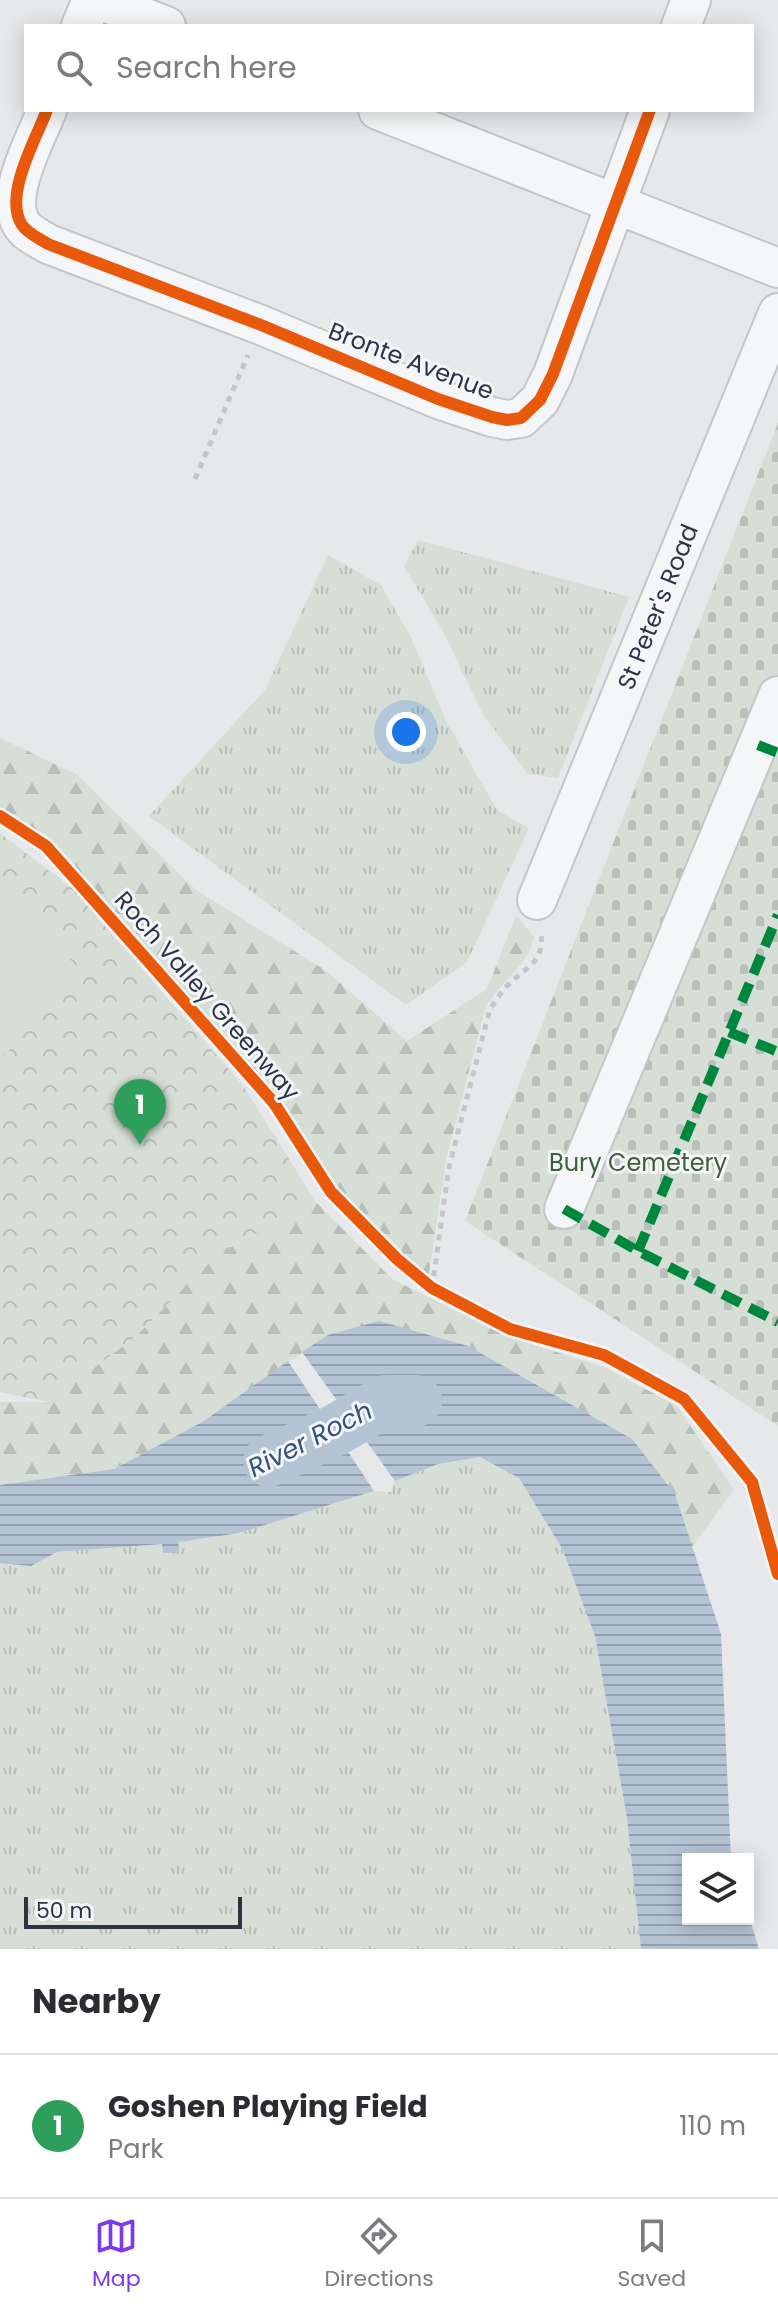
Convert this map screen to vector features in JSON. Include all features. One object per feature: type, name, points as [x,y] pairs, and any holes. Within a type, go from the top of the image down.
[{"type":"street","points":[[82,24],[92,0]]},
{"type":"street","points":[[100,0],[161,24]]},
{"type":"street","points":[[682,24],[691,0]]},
{"type":"street","name":"Bronte Avenue","points":[[46,112],[18,184],[16,204],[21,224],[48,244],[261,325],[438,399],[507,420],[521,418],[540,400],[553,374],[649,112]]},
{"type":"street","points":[[383,112],[778,268]]},
{"type":"street","name":"St Peter's Road","points":[[537,900],[778,313]]},
{"type":"street","points":[[564,1209],[778,696]]},
{"type":"path","points":[[195,479],[261,325]]},
{"type":"path","points":[[432,1288],[449,1167],[490,1009],[506,987],[531,967],[539,956],[542,939],[537,900]]},
{"type":"path","points":[[420,1278],[445,1295]]},
{"type":"green space","name":"Bury Cemetery","points":[[778,423],[778,1426],[465,1221]]},
{"type":"green space","points":[[418,540],[629,597],[558,778],[528,774],[484,716],[442,630],[404,566]]},
{"type":"green space","points":[[328,555],[381,585],[411,637],[445,719],[497,810],[529,828],[467,962],[406,1005],[149,816],[265,690]]},
{"type":"green space","points":[[0,738],[76,774],[196,890],[325,970],[407,1041],[487,989],[516,915],[534,937],[520,966],[485,1009],[446,1160],[428,1280],[336,1187],[281,1102],[48,841],[0,809]]},
{"type":"green space","points":[[0,833],[73,889],[244,1087],[316,1202],[218,1254],[134,1338],[48,1402],[0,1392]]},
{"type":"green space","points":[[0,884],[83,973],[0,1060]]},
{"type":"green space","points":[[316,1202],[392,1279],[509,1337],[604,1367],[677,1406],[734,1490],[692,1547],[675,1494],[631,1439],[568,1403],[328,1335],[204,1421],[114,1469],[0,1485],[0,1402],[48,1402],[134,1338],[218,1254]]},
{"type":"green space","points":[[480,1457],[519,1477],[562,1548],[595,1636],[627,1818],[641,1949],[0,1949],[0,1563],[31,1566],[57,1552],[162,1544],[178,1552],[178,1542],[239,1533],[374,1491],[391,1492],[395,1481],[438,1464]]},
{"type":"water","points":[[379,1321],[468,1346],[632,1439],[675,1494],[721,1634],[731,1853],[682,1853],[682,1925],[752,1925],[759,1949],[641,1949],[627,1818],[595,1636],[562,1548],[519,1478],[480,1457],[438,1464],[395,1481],[302,1352],[328,1335]]},
{"type":"water","points":[[288,1361],[374,1491],[239,1533],[179,1542],[178,1553],[163,1553],[162,1544],[57,1552],[31,1566],[0,1563],[0,1485],[114,1469],[204,1421]]},
{"type":"waterway","name":"River Roch","points":[[269,1461],[332,1432],[386,1401],[416,1401]]},
{"type":"marked path","points":[[758,745],[778,753]]},
{"type":"marked path","points":[[638,1251],[778,915]]},
{"type":"marked path","points":[[729,1032],[778,1052]]},
{"type":"marked path","points":[[564,1209],[638,1251],[778,1322]]},
{"type":"cycle path","points":[[46,112],[23,168],[16,199],[17,213],[30,233],[48,244],[261,325],[438,399],[507,420],[521,418],[540,400],[553,374],[649,112]]},
{"type":"cycle path","name":"Roch Valley Greenway","points":[[0,816],[46,846],[274,1103],[331,1192],[397,1259],[432,1288],[510,1329],[604,1355],[684,1399],[752,1482],[778,1574]]},
{"type":"place","name":"Goshen Playing Field","points":[[140,1145]]}]
